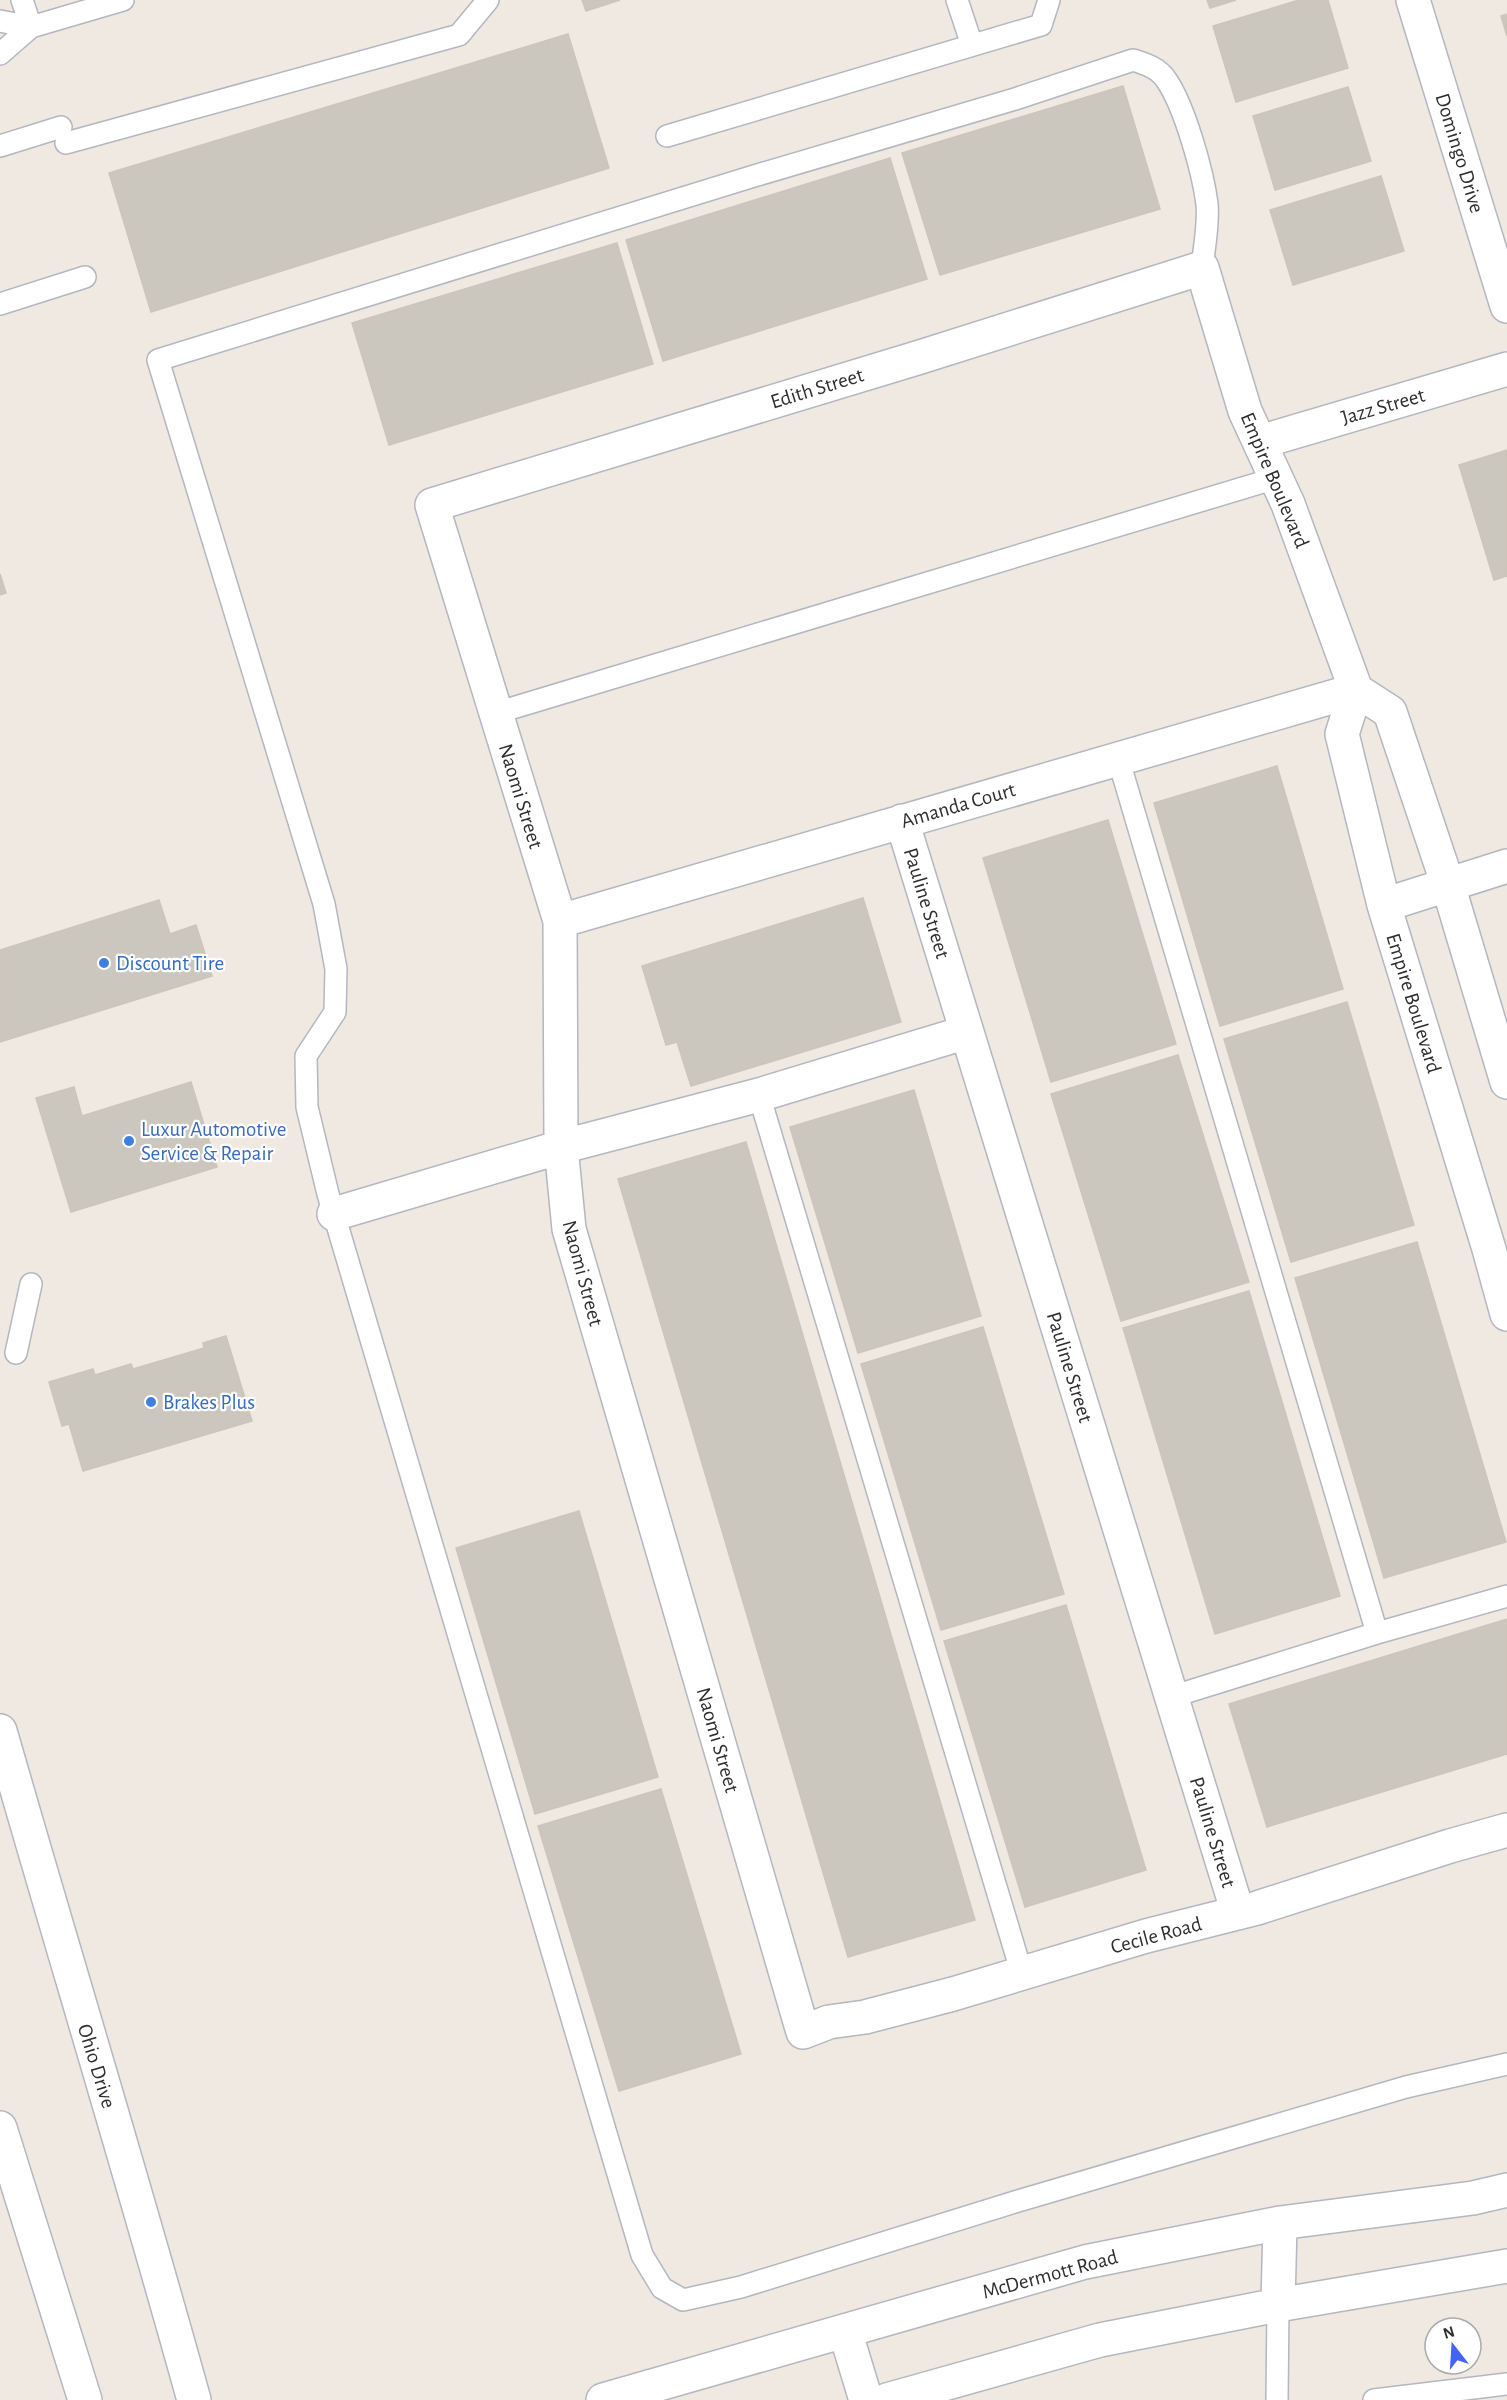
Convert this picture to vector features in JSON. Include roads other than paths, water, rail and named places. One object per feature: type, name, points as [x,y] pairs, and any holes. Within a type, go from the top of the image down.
[{"type":"street","name":"Domingo Drive","points":[[1413,0],[1507,306]]},
{"type":"street","name":"Empire Boulevard","points":[[1202,268],[1245,411],[1288,504],[1356,690],[1342,734],[1384,906],[1486,1238],[1507,1314]]},
{"type":"street","name":"Edith Street","points":[[432,505],[917,358],[1202,268]]},
{"type":"street","name":"Jazz Street","points":[[1260,442],[1507,369]]},
{"type":"street","name":"Naomi Street","points":[[432,505],[560,921],[561,1146],[569,1229],[803,2032]]},
{"type":"street","points":[[1356,690],[1390,712],[1448,885],[1507,1082]]},
{"type":"street","name":"Amanda Court","points":[[560,921],[1356,690]]},
{"type":"street","name":"Pauline Street","points":[[902,821],[1238,1913]]},
{"type":"street","points":[[1384,906],[1507,867]]},
{"type":"street","points":[[334,1214],[561,1146],[759,1095],[967,1032]]},
{"type":"street","name":"Ohio Drive","points":[[0,1731],[100,2079],[142,2212],[194,2400]]},
{"type":"street","name":"Cecile Road","points":[[803,2032],[829,2022],[865,2017],[1022,1974],[1146,1936],[1238,1913],[1507,1830]]},
{"type":"street","points":[[0,2128],[85,2400]]},
{"type":"street","name":"McDermott Road","points":[[603,2400],[1085,2262],[1280,2223],[1473,2198],[1507,2190]]},
{"type":"street","points":[[1278,2305],[1280,2223]]},
{"type":"street","points":[[887,2400],[1100,2340],[1278,2305],[1507,2266]]},
{"type":"street","points":[[845,2331],[866,2400]]},
{"type":"lane","points":[[22,0],[31,27]]},
{"type":"lane","points":[[0,54],[31,27],[123,0]]},
{"type":"lane","points":[[0,146],[64,135],[459,35],[488,0]]},
{"type":"lane","points":[[957,0],[972,45]]},
{"type":"lane","points":[[667,136],[1041,25],[1049,0]]},
{"type":"lane","points":[[0,21],[31,27]]},
{"type":"lane","points":[[1202,268],[1207,206],[1199,163],[1167,80],[1150,64],[1133,60],[1015,99],[743,179],[158,360],[324,904],[336,969],[335,1012],[306,1056],[307,1107],[334,1214],[642,2254],[662,2288],[683,2300],[741,2287],[1018,2201],[1406,2087],[1507,2064]]},
{"type":"lane","points":[[0,304],[85,277]]},
{"type":"lane","points":[[496,713],[1276,478]]},
{"type":"lane","points":[[1118,758],[1377,1633]]},
{"type":"lane","points":[[759,1095],[1022,1974]]},
{"type":"lane","points":[[16,1353],[31,1284]]},
{"type":"lane","points":[[1171,1697],[1377,1633],[1507,1596]]},
{"type":"lane","points":[[1277,2400],[1278,2305]]},
{"type":"lane","points":[[1374,2400],[1507,2384]]},
{"type":"place","name":"Discount Tire","points":[[104,963]]},
{"type":"place","name":"Luxur Automotive Service & Repair","points":[[129,1141]]},
{"type":"place","name":"Brakes Plus","points":[[151,1402]]}]
